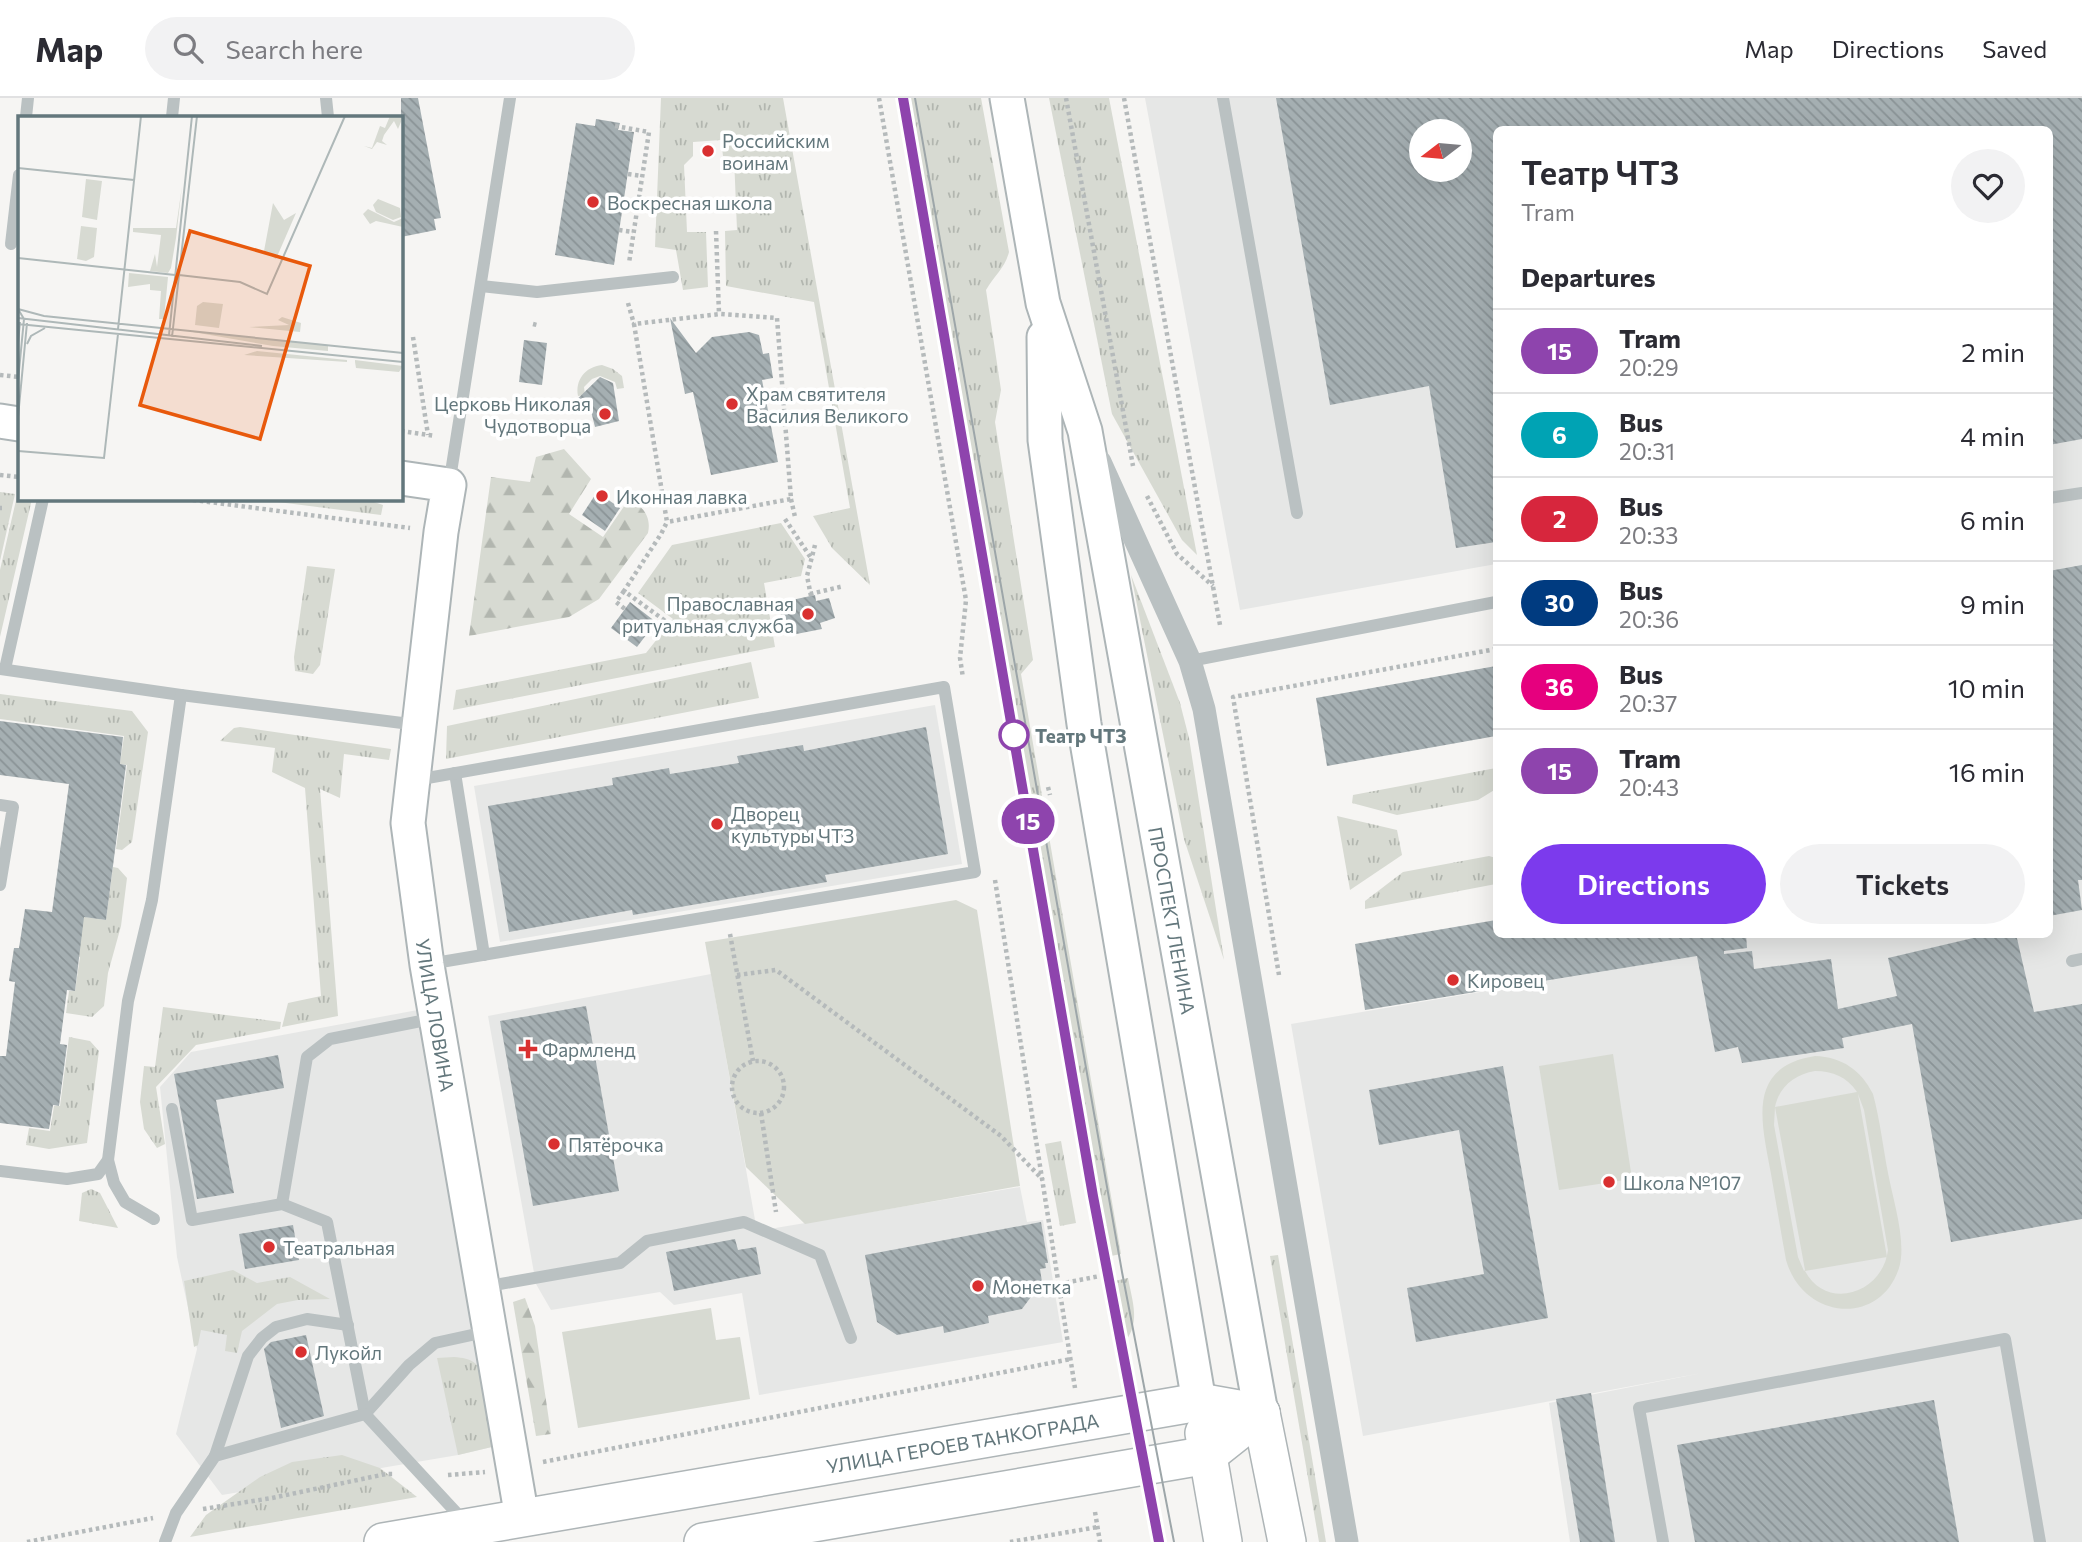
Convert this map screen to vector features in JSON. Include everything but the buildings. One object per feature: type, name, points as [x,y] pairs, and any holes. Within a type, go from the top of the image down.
[{"type":"main road","name":"ПРОСПЕКТ ЛЕНИНА","points":[[1006,98],[1044,303],[1085,431],[1261,1413],[1287,1542]]},
{"type":"main road","name":"ПРОСПЕКТ ЛЕНИНА","points":[[1044,303],[1045,440],[1084,724],[1223,1542]]},
{"type":"main road","points":[[0,421],[18,424]]},
{"type":"main road","points":[[402,478],[449,485]]},
{"type":"main road","name":"УЛИЦА ЛОВИНА","points":[[449,485],[441,532],[408,823],[427,965],[524,1530]]},
{"type":"main road","name":"УЛИЦА ГЕРОЕВ ТАНКОГРАДА","points":[[383,1542],[470,1527],[524,1530],[1199,1402],[1261,1413]]},
{"type":"main road","points":[[703,1542],[1208,1455],[1261,1413]]},
{"type":"street","points":[[1085,431],[1190,661],[1204,709],[1347,1542]]},
{"type":"lane","points":[[26,116],[28,98]]},
{"type":"lane","points":[[172,116],[174,98]]},
{"type":"lane","points":[[327,98],[328,116]]},
{"type":"lane","points":[[449,485],[510,98]]},
{"type":"lane","points":[[1223,98],[1297,513]]},
{"type":"lane","points":[[10,244],[18,183]]},
{"type":"lane","points":[[481,286],[537,292],[673,277]]},
{"type":"lane","points":[[2053,497],[2082,493]]},
{"type":"lane","points":[[43,500],[3,669],[181,695],[418,724]]},
{"type":"lane","points":[[1190,661],[1493,602]]},
{"type":"lane","points":[[412,780],[944,687],[975,872],[427,965]]},
{"type":"lane","points":[[154,1219],[125,1202],[114,1183],[108,1160],[128,1001],[152,900],[181,695]]},
{"type":"lane","points":[[455,773],[484,955]]},
{"type":"lane","points":[[0,805],[13,807],[0,885]]},
{"type":"lane","points":[[282,1204],[307,1057],[330,1039],[436,1018]]},
{"type":"lane","points":[[172,1109],[192,1220],[282,1204],[327,1222],[365,1414],[470,1527]]},
{"type":"lane","points":[[0,1171],[66,1179],[98,1174],[108,1160]]},
{"type":"lane","points":[[483,1287],[620,1263],[648,1241],[744,1222],[820,1255],[851,1338]]},
{"type":"lane","points":[[165,1542],[176,1513],[215,1456],[248,1356],[262,1338],[276,1327],[307,1319],[348,1325]]},
{"type":"lane","points":[[215,1456],[365,1414],[409,1365],[436,1343],[490,1331]]},
{"type":"lane","points":[[1662,1542],[1639,1408],[2005,1339],[2040,1542]]},
{"type":"path","points":[[878,98],[966,600],[960,658],[964,686]]},
{"type":"path","points":[[1066,98],[1133,470]]},
{"type":"path","points":[[1124,98],[1220,625]]},
{"type":"path","points":[[615,126],[649,132],[626,282],[667,522],[616,602],[625,609]]},
{"type":"path","points":[[628,173],[642,176]]},
{"type":"path","points":[[619,230],[633,232]]},
{"type":"path","points":[[716,231],[719,314]]},
{"type":"path","points":[[634,324],[719,314],[777,318],[791,499],[795,517]]},
{"type":"path","points":[[402,431],[431,435],[413,337]]},
{"type":"path","points":[[0,375],[18,377]]},
{"type":"path","points":[[0,475],[18,477]]},
{"type":"path","points":[[1146,494],[1177,554],[1214,588]]},
{"type":"path","points":[[667,522],[791,499]]},
{"type":"path","points":[[194,500],[420,529]]},
{"type":"path","points":[[785,519],[811,559]]},
{"type":"path","points":[[815,545],[807,576],[810,595],[844,586]]},
{"type":"path","points":[[624,591],[664,620],[656,633],[650,629]]},
{"type":"path","points":[[1233,697],[1493,650]]},
{"type":"path","points":[[1048,787],[1050,795]]},
{"type":"path","points":[[995,877],[1075,1388]]},
{"type":"path","points":[[727,914],[753,1061]]},
{"type":"path","points":[[737,975],[776,970],[1001,1136],[1043,1181]]},
{"type":"path","points":[[753,1061],[762,1061],[777,1068],[784,1083],[784,1091],[777,1105],[761,1113],[744,1109],[734,1095],[732,1086],[738,1070],[753,1061]]},
{"type":"path","points":[[761,1113],[779,1238]]},
{"type":"path","points":[[1059,1284],[1100,1276]]},
{"type":"path","points":[[538,1463],[1071,1359]]},
{"type":"path","points":[[27,1542],[176,1513],[272,1498],[386,1474],[424,1476],[480,1473]]},
{"type":"path","points":[[1096,1512],[1100,1542]]},
{"type":"path","points":[[1010,1542],[1098,1527]]},
{"type":"shaded area","points":[[1145,98],[2082,98],[2082,1542],[1570,1542],[1549,1403],[1702,1373],[1363,1436],[1291,1024],[1723,951],[1721,938],[2053,938],[2053,126],[1493,126],[1493,565],[1240,610]]},
{"type":"shaded area","name":"Дворец культуры ЧТЗ","points":[[935,705],[962,864],[500,942],[474,786]]},
{"type":"shaded area","points":[[711,974],[757,1231],[1020,1187],[1027,1222],[1043,1220],[1063,1342],[759,1395],[742,1293],[674,1305],[660,1292],[551,1310],[536,1284],[488,1016]]},
{"type":"shaded area","points":[[423,1009],[496,1446],[458,1455],[222,1495],[176,1434],[197,1349],[177,1257],[160,1087],[191,1052]]},
{"type":"green space","points":[[661,98],[783,98],[870,585],[832,548],[813,516],[850,508],[814,302],[726,286],[725,231],[737,230],[734,157],[723,156],[721,140],[693,142],[693,156],[684,165],[687,232],[706,232],[708,287],[683,290],[676,250],[655,247]]},
{"type":"green space","points":[[900,98],[981,98],[1009,252],[986,290],[1001,390],[995,422],[1033,660],[1021,674],[1121,1254],[1101,1258]]},
{"type":"green space","points":[[1049,98],[1109,98],[1197,555],[1182,540],[1112,414]]},
{"type":"green space","points":[[602,365],[622,376],[624,388],[617,389],[615,382],[600,376],[584,387],[585,395],[578,396],[577,390],[582,375],[591,368]]},
{"type":"green space","points":[[564,449],[591,479],[569,514],[603,537],[627,502],[615,493],[618,489],[645,512],[649,525],[648,533],[599,599],[569,617],[469,636],[491,477],[530,482],[536,457]]},
{"type":"green space","points":[[0,492],[15,494],[0,561]]},
{"type":"green space","points":[[17,496],[18,500],[32,500],[0,637],[0,570]]},
{"type":"green space","points":[[262,500],[368,500],[383,505],[381,515]]},
{"type":"green space","points":[[781,523],[805,559],[801,576],[764,583],[775,647],[453,710],[456,690],[646,653],[673,619],[638,593],[672,545]]},
{"type":"green space","points":[[307,566],[335,569],[320,665],[313,674],[295,671],[294,657]]},
{"type":"green space","points":[[1131,575],[1180,703],[1189,738],[1224,960],[1184,839]]},
{"type":"green space","points":[[751,662],[759,698],[446,759],[447,726]]},
{"type":"green space","points":[[0,694],[132,711],[148,732],[132,842],[122,850],[116,849],[127,765],[120,764],[124,736],[0,719]]},
{"type":"green space","points":[[234,728],[391,749],[389,760],[344,754],[340,798],[320,789],[338,1016],[282,1027],[288,1003],[321,996],[305,788],[272,772],[275,748],[220,741]]},
{"type":"green space","points":[[1493,769],[1493,791],[1478,800],[1397,815],[1352,803],[1353,795]]},
{"type":"green space","points":[[1337,816],[1397,830],[1402,855],[1350,890]]},
{"type":"green space","points":[[1493,857],[1493,885],[1365,909],[1365,901],[1403,872]]},
{"type":"green space","points":[[113,867],[118,868],[127,878],[121,926],[108,973],[104,1006],[92,1017],[66,1013],[69,991],[75,991],[80,957],[72,955],[78,916],[106,920]]},
{"type":"green space","points":[[956,900],[977,910],[1020,1186],[805,1224],[746,1167],[705,942]]},
{"type":"green space","points":[[163,1007],[281,1022],[280,1029],[196,1045],[156,1087],[165,1144],[157,1148],[144,1129],[140,1102],[144,1066],[155,1067]]},
{"type":"green space","points":[[69,1037],[90,1041],[99,1051],[87,1143],[49,1149],[26,1145],[29,1128],[50,1131],[54,1106],[60,1106]]},
{"type":"green space","points":[[1613,1054],[1632,1179],[1559,1190],[1539,1066]]},
{"type":"green space","points":[[1815,1056],[1842,1062],[1863,1078],[1873,1094],[1898,1221],[1901,1258],[1889,1287],[1876,1300],[1859,1307],[1842,1309],[1824,1304],[1808,1295],[1795,1280],[1786,1260],[1764,1136],[1763,1100],[1768,1085],[1777,1072],[1793,1062]],"holes":[[[1815,1071],[1839,1076],[1849,1082],[1857,1092],[1775,1107],[1784,1088],[1795,1078]],[[1858,1094],[1864,1110],[1887,1255]],[[1775,1107],[1805,1270],[1798,1257],[1774,1125]],[[1886,1257],[1876,1277],[1865,1286],[1840,1294],[1815,1284],[1805,1271]]]},
{"type":"green space","points":[[1061,1141],[1076,1223],[1060,1226],[1045,1144]]},
{"type":"green space","points":[[91,1189],[100,1193],[118,1228],[79,1221],[82,1193]]},
{"type":"green space","points":[[1278,1255],[1326,1542],[1319,1542],[1270,1256]]},
{"type":"green space","points":[[233,1270],[257,1283],[290,1277],[330,1299],[277,1304],[242,1331],[237,1353],[225,1351],[227,1335],[201,1330],[198,1345],[194,1347],[184,1281]]},
{"type":"green space","points":[[1128,1278],[1134,1308],[1133,1326],[1117,1351],[1105,1283]]},
{"type":"green space","points":[[525,1298],[535,1326],[551,1434],[536,1436],[513,1302]]},
{"type":"green space","points":[[711,1308],[716,1340],[740,1337],[750,1399],[578,1428],[562,1332]]},
{"type":"green space","points":[[454,1357],[471,1361],[481,1371],[496,1446],[458,1455],[437,1358]]},
{"type":"green space","points":[[342,1455],[380,1468],[417,1497],[190,1537],[206,1515],[260,1477],[292,1462]]},
{"type":"tram line","points":[[903,98],[1093,1196],[1159,1542]]},
{"type":"tram line","name":"15","points":[[903,98],[1093,1196],[1159,1542]]},
{"type":"tram line","points":[[915,98],[1122,1272],[1174,1542]]},
{"type":"place","name":"Российским воинам","points":[[708,151]]},
{"type":"place","name":"Воскресная школа","points":[[593,202]]},
{"type":"place","name":"Храм святителя Василия Великого","points":[[732,404]]},
{"type":"place","name":"Церковь Николая Чудотворца","points":[[605,414]]},
{"type":"place","name":"Иконная лавка","points":[[602,496]]},
{"type":"place","name":"Православная ритуальная служба","points":[[808,614]]},
{"type":"place","name":"Театр ЧТЗ","points":[[1014,735]]},
{"type":"place","name":"Дворец культуры ЧТЗ","points":[[717,824]]},
{"type":"place","name":"Кировец","points":[[1453,980]]},
{"type":"place","name":"Фармленд","points":[[528,1049]]},
{"type":"place","name":"Пятёрочка","points":[[554,1144]]},
{"type":"place","name":"Школа №107","points":[[1609,1182]]},
{"type":"place","name":"Театральная","points":[[269,1247]]},
{"type":"place","name":"Монетка","points":[[978,1286]]},
{"type":"place","name":"Лукойл","points":[[301,1352]]}]
